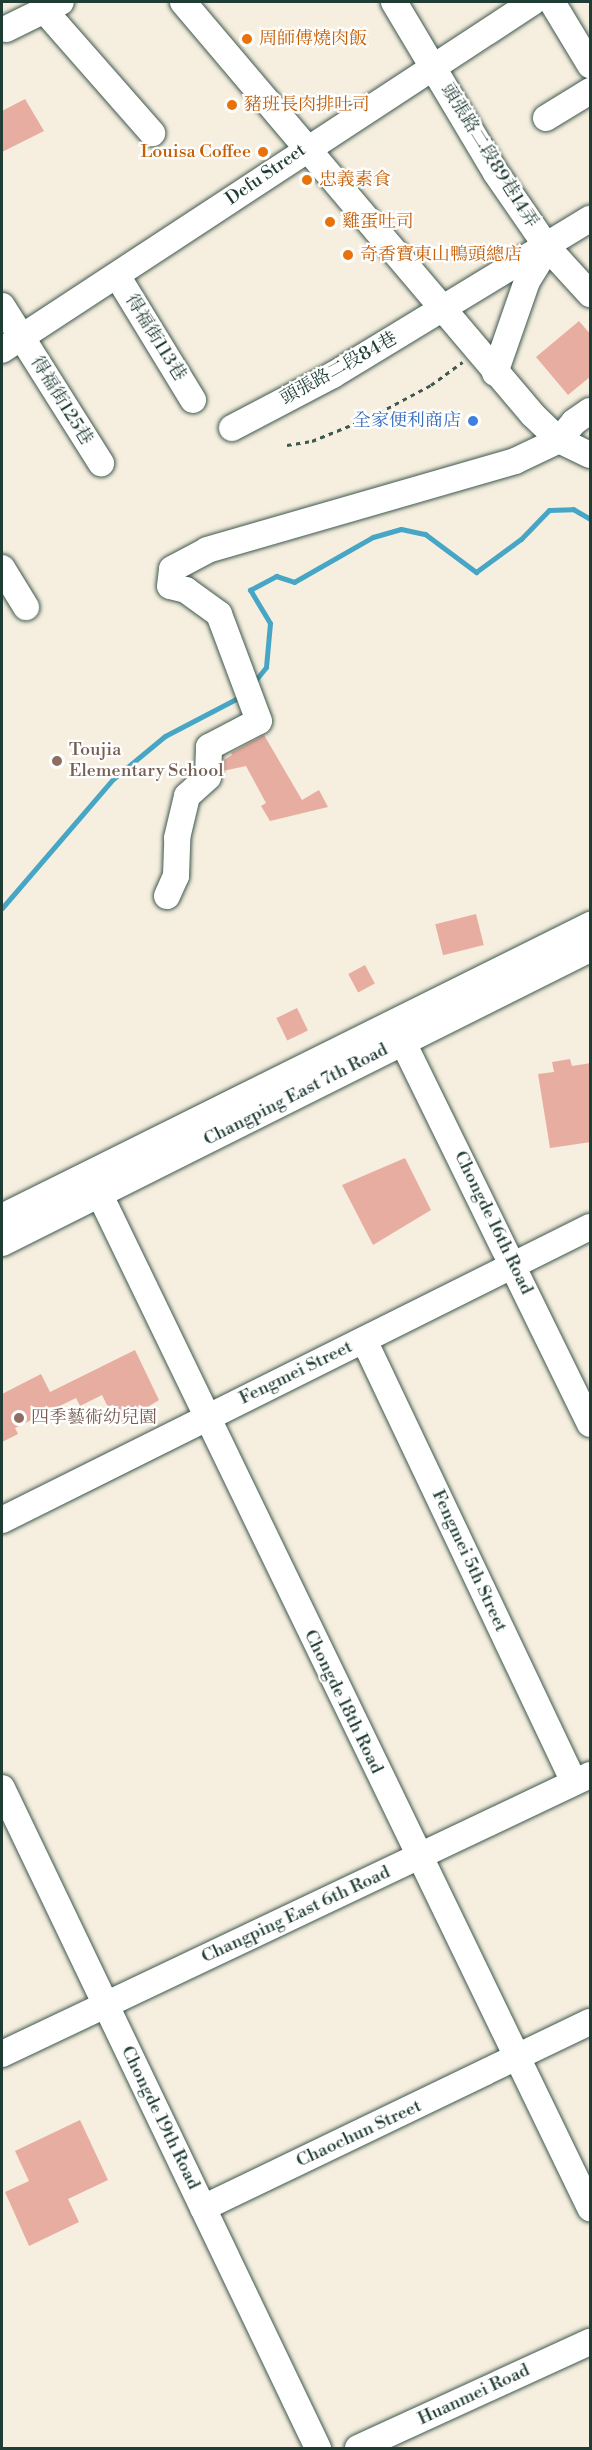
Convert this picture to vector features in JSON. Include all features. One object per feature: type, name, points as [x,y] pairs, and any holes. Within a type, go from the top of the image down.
[{"type":"street","points":[[183,2],[444,308],[495,373],[559,440],[591,455]]},
{"type":"street","name":"頭張路二段89巷14弄","points":[[394,2],[496,173],[547,247],[591,294]]},
{"type":"street","name":"Defu Street","points":[[11,344],[118,277],[307,146],[533,2]]},
{"type":"street","points":[[552,2],[591,66]]},
{"type":"street","points":[[6,29],[53,6],[152,133]]},
{"type":"street","points":[[546,118],[591,91]]},
{"type":"street","name":"頭張路二段84巷","points":[[232,428],[333,375],[591,219]]},
{"type":"street","points":[[495,373],[527,281],[547,247]]},
{"type":"street","name":"得福街113巷","points":[[118,277],[193,400]]},
{"type":"street","name":"得福街125巷","points":[[2,306],[11,344],[101,463]]},
{"type":"street","points":[[167,896],[177,876],[177,838],[187,796],[208,777],[209,747],[259,721],[219,614],[186,590],[170,586],[172,569],[207,550],[435,487],[514,461],[559,440],[574,422],[591,411]]},
{"type":"street","points":[[2,568],[26,607]]},
{"type":"street","name":"Changping East 7th Road","points":[[2,1243],[99,1193],[591,926]]},
{"type":"street","name":"Changping East 7th Road","points":[[2,1217],[398,1032],[591,949]]},
{"type":"street","name":"Chongde 16th Road","points":[[398,1032],[591,1424]]},
{"type":"street","name":"Chongde 18th Road","points":[[99,1193],[418,1858],[591,2208]]},
{"type":"street","name":"Fengmei Street","points":[[2,1520],[591,1227]]},
{"type":"street","name":"Fengmei 5th Street","points":[[364,1340],[582,1779]]},
{"type":"street","name":"Changping East 6th Road","points":[[2,2054],[582,1779]]},
{"type":"street","name":"Chongde 19th Road","points":[[2,1788],[318,2448]]},
{"type":"street","name":"Chaochun Street","points":[[203,2208],[591,2022]]},
{"type":"street","name":"Huanmei Road","points":[[358,2448],[591,2342]]},
{"type":"path","points":[[287,445],[312,441],[371,417],[431,384],[479,350]]},
{"type":"building","points":[[25,99],[44,131],[2,152],[2,111]]},
{"type":"building","points":[[579,321],[591,335],[591,376],[568,395],[536,357]]},
{"type":"building","points":[[264,735],[302,800],[319,790],[328,807],[270,821],[261,806],[266,803],[246,766],[223,771],[224,760],[232,755],[231,753]]},
{"type":"building","points":[[476,914],[484,945],[443,955],[435,924]]},
{"type":"building","points":[[365,965],[375,984],[358,992],[348,974]]},
{"type":"building","points":[[297,1008],[308,1030],[287,1041],[276,1018]]},
{"type":"building","points":[[570,1059],[572,1066],[591,1063],[591,1142],[550,1148],[538,1074],[554,1072],[552,1062]]},
{"type":"building","points":[[405,1158],[431,1210],[373,1245],[342,1185]]},
{"type":"building","points":[[135,1350],[159,1400],[117,1426],[102,1395],[80,1406],[76,1398],[15,1428],[18,1434],[2,1442],[2,1394],[41,1374],[50,1392]]},
{"type":"building","points":[[80,2120],[108,2180],[68,2199],[79,2222],[29,2246],[5,2192],[29,2181],[15,2151]]},
{"type":"waterway","points":[[254,682],[266,667],[270,623],[250,590],[276,576],[294,582],[373,537],[401,529],[425,534],[476,572],[521,539],[549,510],[573,509],[590,519]]},
{"type":"waterway","points":[[2,908],[113,779],[165,736],[242,696]]},
{"type":"place","name":"周師傅燒肉飯","points":[[247,39]]},
{"type":"place","name":"豬班長肉排吐司","points":[[232,105]]},
{"type":"place","name":"Louisa Coffee","points":[[263,152]]},
{"type":"place","name":"忠義素食","points":[[307,180]]},
{"type":"place","name":"雞蛋吐司","points":[[330,222]]},
{"type":"place","name":"奇香寶東山鴨頭總店","points":[[348,255]]},
{"type":"place","name":"全家便利商店","points":[[473,421]]},
{"type":"place","name":"Toujia Elementary School","points":[[57,761]]},
{"type":"place","name":"四季藝術幼兒園","points":[[19,1418]]}]
